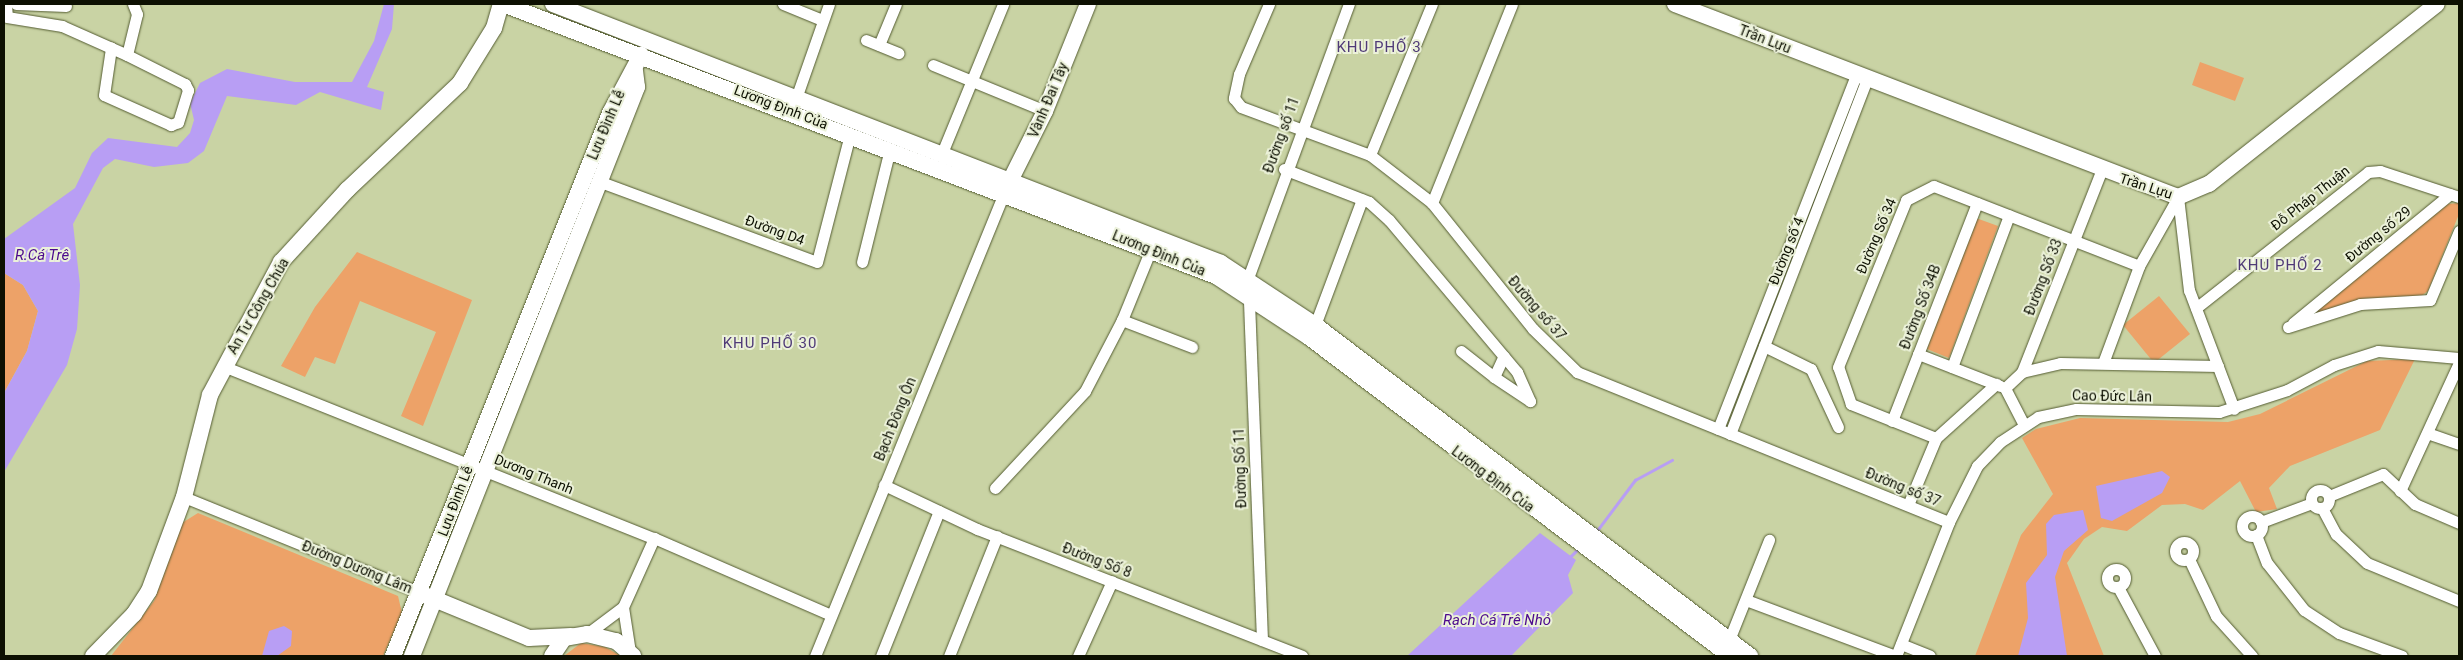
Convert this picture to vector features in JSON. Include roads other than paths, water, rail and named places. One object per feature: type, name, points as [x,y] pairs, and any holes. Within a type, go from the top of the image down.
[{"type":"street","points":[[6,4],[7,17],[62,26],[127,55],[187,85],[178,122],[171,125],[104,95],[111,48]]},
{"type":"street","points":[[16,4],[67,5],[62,26]]},
{"type":"street","points":[[127,55],[137,14],[133,4]]},
{"type":"street","name":"Lương Định Của","points":[[502,4],[638,62],[794,104],[942,153],[1008,187],[1151,248],[1248,296],[1309,337],[1511,484],[1730,648],[1750,656]]},
{"type":"street","name":"An Tư Công Chúa","points":[[93,656],[134,614],[149,591],[184,497],[198,430],[223,366],[281,262],[347,190],[460,83],[494,28],[502,4]]},
{"type":"street","name":"Lương Định Của","points":[[553,4],[794,104],[850,134],[890,149],[1184,246],[1248,278],[1315,325],[1511,484]]},
{"type":"street","points":[[783,4],[822,20]]},
{"type":"street","points":[[794,104],[829,4]]},
{"type":"street","points":[[879,45],[896,4]]},
{"type":"street","points":[[942,153],[970,80],[1003,4]]},
{"type":"street","name":"Vành Đai Tây","points":[[1008,187],[1045,111],[1088,4]]},
{"type":"street","name":"Đường số 37","points":[[1269,4],[1234,98],[1241,107],[1370,155],[1432,203],[1533,330],[1577,372],[1949,522]]},
{"type":"street","name":"Đường số 11","points":[[1248,296],[1248,278],[1284,169],[1349,4]]},
{"type":"street","points":[[1370,155],[1432,4]]},
{"type":"street","points":[[1432,203],[1512,4]]},
{"type":"street","name":"Trần Lựu","points":[[1675,4],[2101,170],[2178,197],[2209,184],[2437,4]]},
{"type":"street","points":[[866,40],[898,52]]},
{"type":"street","name":"Lưu Đình Lễ","points":[[393,656],[476,467],[637,87],[638,62]]},
{"type":"street","name":"Lưu Đình Lễ","points":[[412,656],[437,601],[476,467],[610,113],[625,81],[638,62]]},
{"type":"street","points":[[933,65],[1045,111]]},
{"type":"street","name":"Đường số 4","points":[[1730,434],[1764,346],[1861,77]]},
{"type":"street","name":"Đường số 4","points":[[1718,429],[1861,77]]},
{"type":"street","name":"Đường D4","points":[[598,181],[817,262],[850,134]]},
{"type":"street","points":[[862,262],[890,149]]},
{"type":"street","points":[[1284,169],[1362,199],[1389,220],[1504,356],[1531,400],[1494,377],[1461,351]]},
{"type":"street","name":"Đường Số 33","points":[[1936,438],[2000,386],[2022,372],[2101,170]]},
{"type":"street","name":"Đỗ Pháp Thuận","points":[[2196,308],[2368,172],[2380,171],[2455,196]]},
{"type":"street","name":"Đường Số 34","points":[[1936,438],[1851,404],[1838,367],[1906,200],[1934,186],[2139,266]]},
{"type":"street","name":"Bạch Đông Ôn","points":[[814,656],[1008,187]]},
{"type":"street","name":"Đường số 29","points":[[2455,196],[2288,327],[2360,304],[2430,300],[2459,231]]},
{"type":"street","points":[[2102,363],[2139,266],[2178,197]]},
{"type":"street","points":[[2178,197],[2189,290],[2234,409]]},
{"type":"street","points":[[1315,325],[1362,199]]},
{"type":"street","name":"Đường Số 34B","points":[[1892,421],[1977,203]]},
{"type":"street","points":[[1952,367],[2009,215]]},
{"type":"street","points":[[995,488],[1085,391],[1122,320],[1151,248]]},
{"type":"street","name":"Đường Số 11","points":[[1248,296],[1262,640]]},
{"type":"street","points":[[1122,320],[1192,347]]},
{"type":"street","points":[[1764,346],[1811,369],[1838,427]]},
{"type":"street","name":"Cao Đức Lân","points":[[1896,656],[1949,522],[1977,466],[2024,425],[2038,417],[2076,409],[2196,413],[2234,409],[2378,351],[2459,358]]},
{"type":"street","points":[[1918,354],[2000,386],[2024,425]]},
{"type":"street","points":[[1494,377],[1504,356]]},
{"type":"street","points":[[2022,372],[2060,364],[2102,363],[2218,366]]},
{"type":"street","points":[[2400,491],[2430,434],[2459,363]]},
{"type":"street","name":"Dương Thanh","points":[[223,366],[654,538],[830,615]]},
{"type":"street","points":[[2430,434],[2459,444]]},
{"type":"street","points":[[1908,505],[1936,438]]},
{"type":"street","points":[[2261,522],[2317,506],[2329,496],[2384,474],[2415,504],[2459,523]]},
{"type":"street","name":"Đường Số 8","points":[[884,485],[997,536],[1302,656]]},
{"type":"street","points":[[2329,496],[2317,491],[2317,506],[2336,534],[2367,563],[2459,601]]},
{"type":"street","name":"Đường Dương Lâm","points":[[184,497],[529,638],[579,635],[605,637],[631,654]]},
{"type":"street","points":[[881,656],[939,511]]},
{"type":"street","points":[[2256,535],[2247,534],[2244,522],[2254,516],[2261,522]]},
{"type":"street","points":[[2261,522],[2256,535],[2267,563],[2304,610],[2339,633],[2402,656]]},
{"type":"street","points":[[949,656],[997,536]]},
{"type":"street","points":[[552,656],[559,642],[579,635],[623,607],[654,538]]},
{"type":"street","points":[[1730,648],[1769,540]]},
{"type":"street","points":[[2189,559],[2216,616],[2252,656]]},
{"type":"street","points":[[1078,656],[1112,581]]},
{"type":"street","points":[[2118,587],[2155,656]]},
{"type":"street","points":[[1746,600],[1896,656]]},
{"type":"street","points":[[623,607],[631,654]]},
{"type":"street","points":[[529,638],[543,656]]},
{"type":"street","points":[[1901,644],[1930,656]]},
{"type":"water","name":"R.Cá Trê","points":[[384,4],[394,4],[392,29],[367,87],[384,92],[381,110],[320,92],[296,105],[227,96],[204,151],[188,163],[154,167],[115,159],[103,168],[73,224],[80,285],[77,329],[67,365],[4,472],[4,393],[27,351],[38,311],[23,285],[4,273],[4,239],[75,188],[92,153],[108,138],[177,147],[190,133],[194,120],[190,103],[200,83],[227,69],[295,82],[352,82],[374,41]]},
{"type":"water","points":[[2162,471],[2170,477],[2162,493],[2112,521],[2101,518],[2096,486]]},
{"type":"water","points":[[2083,510],[2088,530],[2064,551],[2055,577],[2067,656],[2018,656],[2028,618],[2026,583],[2047,555],[2046,524],[2054,515]]},
{"type":"water","name":"Rạch Cá Trê Nhỏ","points":[[1540,533],[1576,560],[1568,575],[1573,593],[1511,656],[1407,656]]},
{"type":"water","points":[[284,626],[292,631],[291,646],[277,656],[262,656],[269,631]]},
{"type":"waterway","name":"Rạch Cá Trê Nhỏ","points":[[1596,532],[1635,480],[1672,460]]},
{"type":"waterway","name":"Rạch Cá Trê Nhỏ","points":[[1569,558],[1579,548]]},
{"type":"district","name":"KHU PHỐ 3","points":[[1379,48]]},
{"type":"district","name":"KHU PHỐ 2","points":[[2280,266]]},
{"type":"district","name":"KHU PHỐ 30","points":[[770,344]]}]
